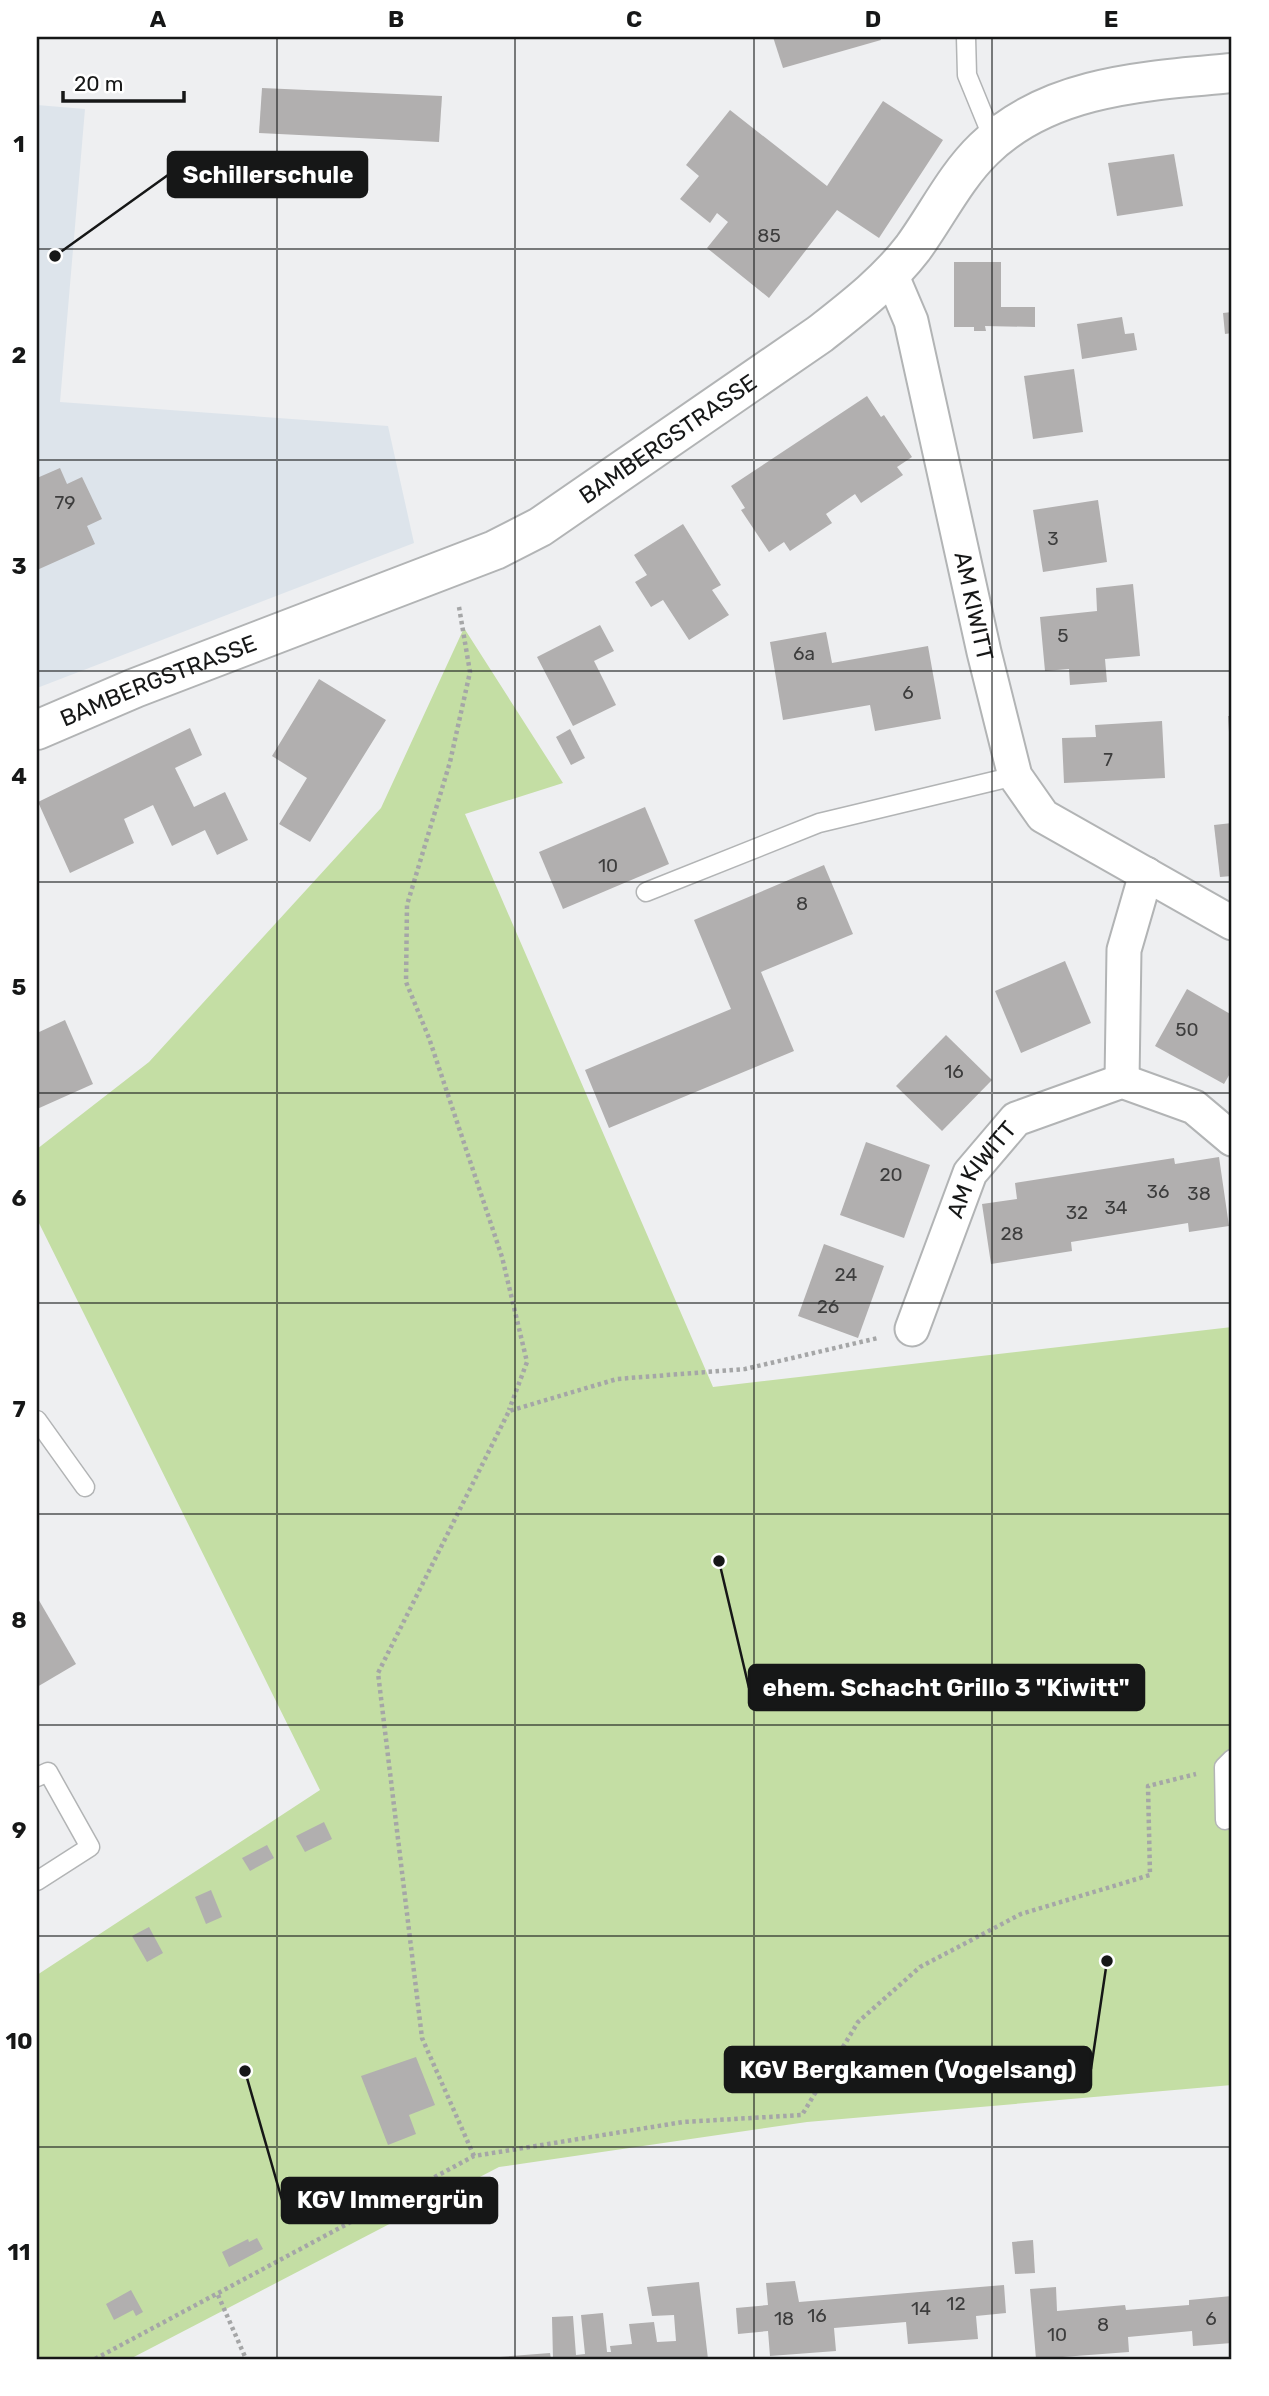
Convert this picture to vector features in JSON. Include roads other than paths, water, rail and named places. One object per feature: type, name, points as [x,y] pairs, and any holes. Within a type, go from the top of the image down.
[{"type":"street","name":"BAMBERGSTRASSE","points":[[37,730],[135,688],[452,568],[540,527],[820,334],[891,274],[969,165],[993,141],[1022,121],[1083,94],[1107,87],[1232,73]]},
{"type":"street","name":"AM KIWITT","points":[[891,274],[911,321],[984,652],[1015,776],[1044,816],[1232,923]]},
{"type":"street","points":[[1146,874],[1124,950],[1122,1081],[1194,1107],[1232,1139]]},
{"type":"street","name":"AM KIWITT","points":[[912,1329],[970,1173],[1016,1119],[1122,1081]]},
{"type":"lane","points":[[966,37],[967,75],[993,141]]},
{"type":"lane","points":[[646,892],[819,823],[1015,776]]},
{"type":"lane","points":[[37,1420],[85,1487]]},
{"type":"lane","points":[[1225,1821],[1228,1763]]},
{"type":"lane","points":[[37,1777],[48,1772],[90,1847],[37,1881]]},
{"type":"place","name":"Schillerschule","points":[[55,256]]},
{"type":"place","name":"ehem. Schacht Grillo 3 \"Kiwitt\"","points":[[719,1561]]},
{"type":"place","name":"KGV Bergkamen (Vogelsang)","points":[[1107,1961]]},
{"type":"place","name":"KGV Immergrün","points":[[245,2071]]}]
